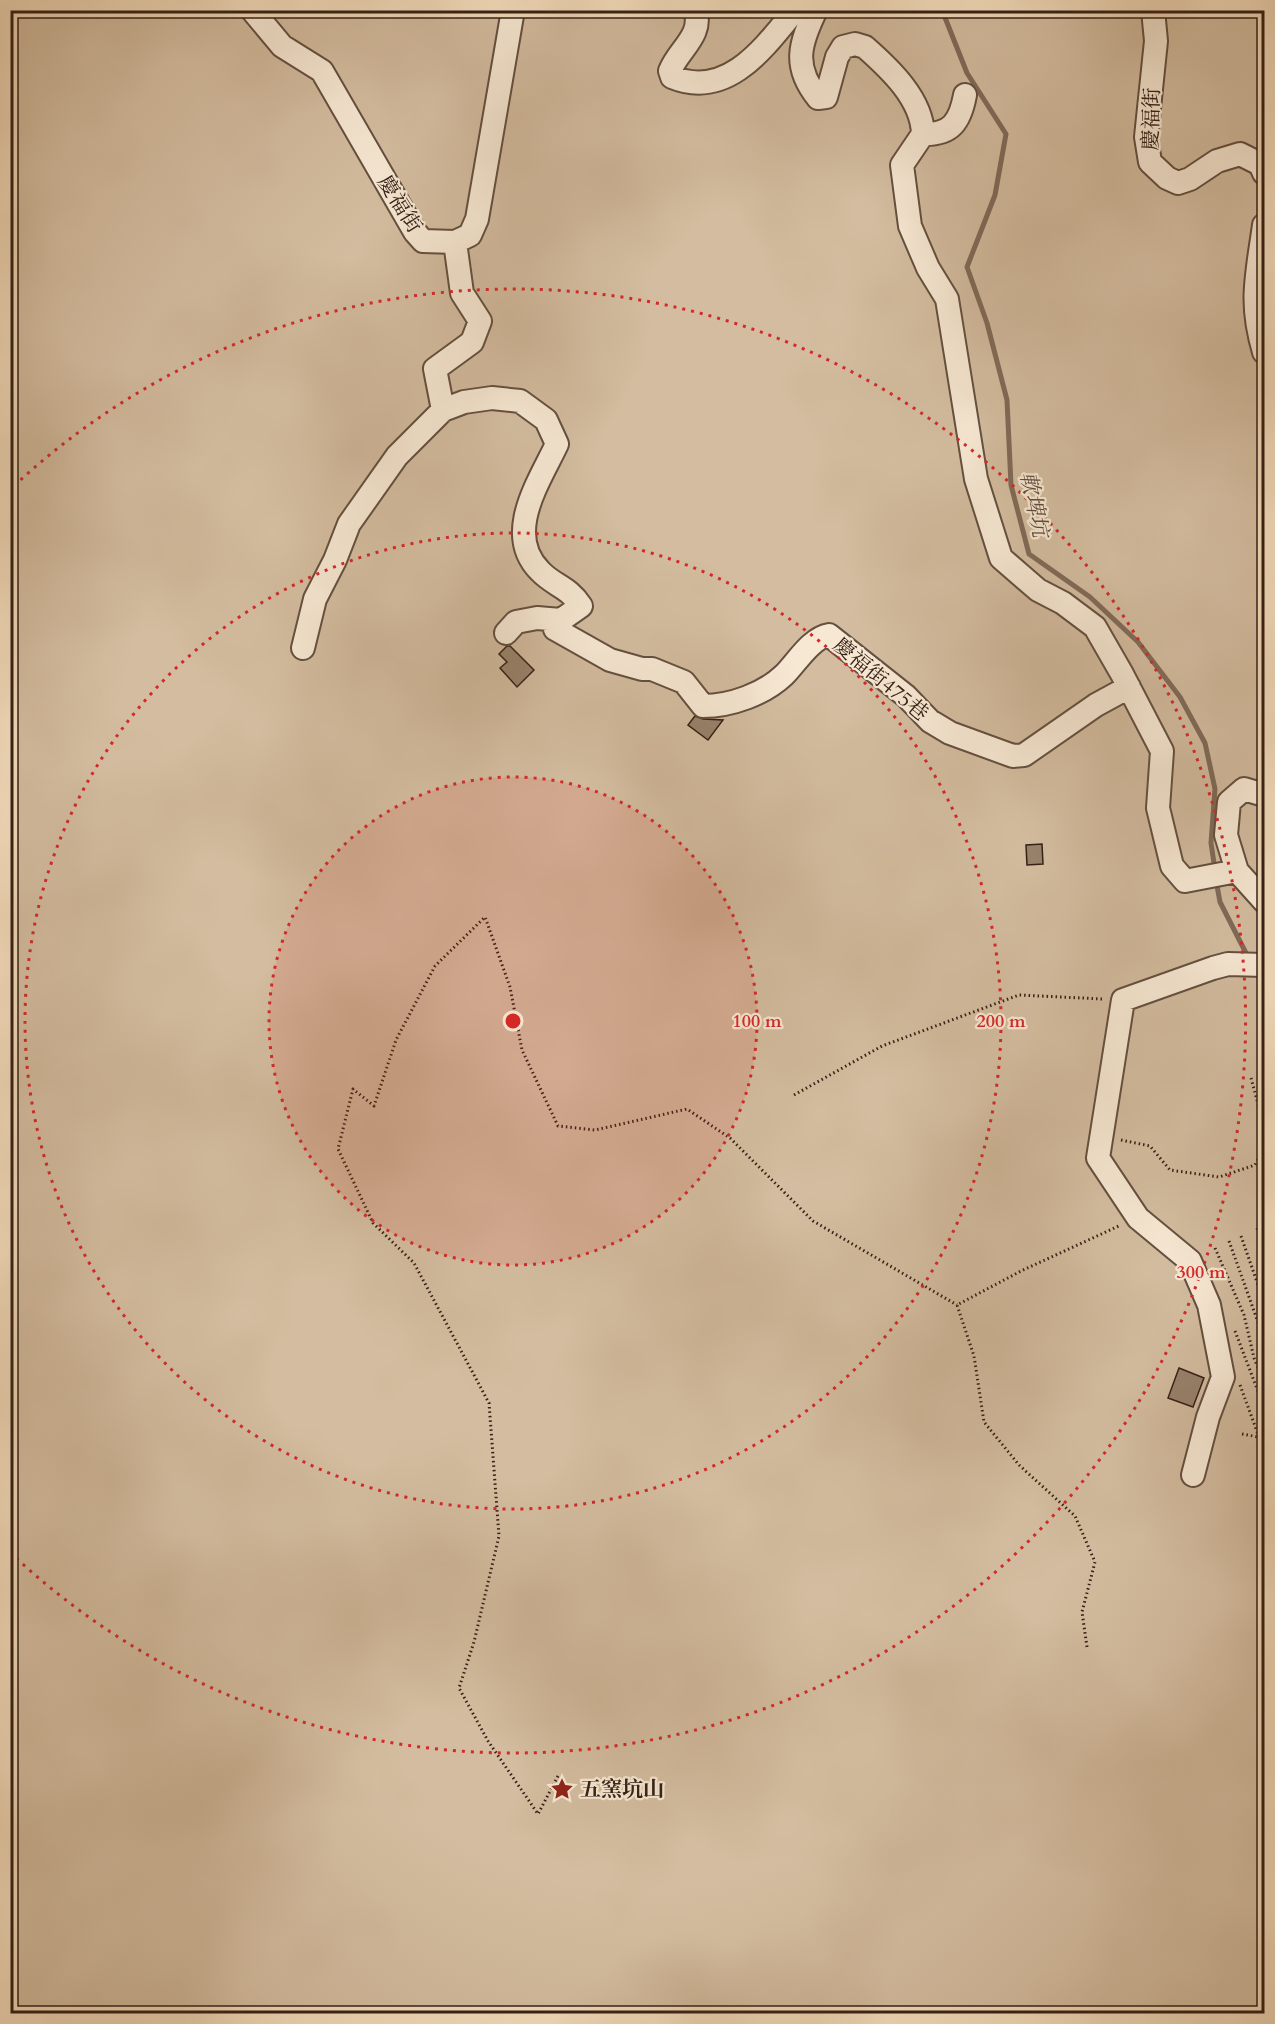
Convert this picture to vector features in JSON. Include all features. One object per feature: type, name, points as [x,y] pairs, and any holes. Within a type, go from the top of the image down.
[{"type":"street","name":"慶福街","points":[[252,10],[282,46],[322,71],[415,232],[423,241],[455,242]]},
{"type":"street","points":[[443,410],[435,369],[472,342],[480,321],[462,292],[455,242],[470,235],[477,219],[513,10]]},
{"type":"street","points":[[695,10],[698,19],[694,35],[673,63],[670,71],[672,77],[679,80],[706,83],[735,74],[795,10]]},
{"type":"street","points":[[816,10],[800,43],[803,70],[818,98],[826,97],[837,57],[843,47],[855,44],[865,47],[906,91],[922,117],[923,134],[902,165],[908,216],[928,268],[947,299],[976,479],[1001,558],[1020,576],[1095,627],[1129,687],[1162,751],[1158,808],[1172,866],[1185,881],[1237,871]]},
{"type":"street","name":"慶福街","points":[[1153,10],[1156,41],[1146,136],[1150,162],[1167,178],[1178,183],[1190,179],[1217,161],[1240,154],[1260,164],[1264,173]]},
{"type":"street","points":[[923,134],[939,134],[947,131],[962,112],[965,95]]},
{"type":"street","points":[[1264,225],[1254,288],[1255,320],[1264,352]]},
{"type":"street","points":[[303,648],[315,599],[335,560],[349,524],[397,456],[443,410],[464,402],[501,399],[520,401],[546,420],[557,444],[525,512],[524,548],[540,572],[572,592],[581,606],[561,620],[537,618],[516,622],[506,633]]},
{"type":"street","name":"慶福街475巷","points":[[561,620],[555,629],[610,660],[642,669],[652,669],[684,682],[703,706],[716,706],[764,692],[783,676],[812,645],[823,636],[829,635],[897,689],[930,721],[950,733],[1013,756],[1024,755],[1096,705],[1129,687]]},
{"type":"street","points":[[1264,795],[1244,789],[1229,802],[1226,835],[1237,871],[1264,902]]},
{"type":"street","points":[[1193,1475],[1208,1417],[1223,1377],[1209,1305],[1190,1261],[1138,1218],[1098,1158],[1101,1136],[1123,1000],[1228,964],[1264,965]]},
{"type":"path","points":[[558,1776],[538,1814],[488,1741],[459,1688],[474,1642],[499,1536],[489,1403],[414,1263],[373,1222],[338,1149],[353,1089],[374,1106],[396,1040],[435,966],[485,917],[510,987],[522,1050],[558,1126],[595,1130],[687,1109],[730,1138],[813,1221],[957,1305],[974,1356],[984,1422],[1019,1465],[1075,1516],[1095,1562],[1082,1612],[1087,1647]]},
{"type":"path","points":[[794,1095],[882,1046],[1019,995],[1123,1000]]},
{"type":"path","points":[[1251,1078],[1264,1126]]},
{"type":"path","points":[[1101,1136],[1150,1146],[1170,1170],[1219,1177],[1255,1165],[1264,1148]]},
{"type":"path","points":[[957,1305],[1092,1236],[1138,1218]]},
{"type":"path","points":[[1257,1228],[1264,1249]]},
{"type":"path","points":[[1241,1236],[1264,1302]]},
{"type":"path","points":[[1229,1241],[1264,1339]]},
{"type":"path","points":[[1215,1248],[1244,1315],[1254,1358],[1264,1382]]},
{"type":"path","points":[[1237,1376],[1259,1437]]},
{"type":"path","points":[[1242,1434],[1264,1438]]},
{"type":"shaded area","points":[[11,11],[1264,11],[1264,2013],[11,2013]]},
{"type":"building","points":[[510,646],[534,670],[517,687],[500,668],[507,662],[499,654]]},
{"type":"building","points":[[695,716],[703,719],[723,720],[708,740],[688,725]]},
{"type":"building","points":[[1042,844],[1043,864],[1027,865],[1026,845]]},
{"type":"building","points":[[1179,1368],[1204,1378],[1193,1407],[1168,1398]]},
{"type":"waterway","name":"軟埤坑","points":[[942,10],[967,73],[1006,134],[995,195],[967,267],[987,323],[1007,400],[1011,485],[1029,554],[1090,597],[1138,642],[1180,697],[1205,743],[1215,789],[1211,843],[1215,870]]},
{"type":"waterway","name":"軟埤坑","points":[[1216,880],[1220,902],[1249,959]]},
{"type":"waterway","name":"軟埤坑","points":[[1257,972],[1264,982]]},
{"type":"place","name":"五窯坑山","points":[[562,1789]]}]
